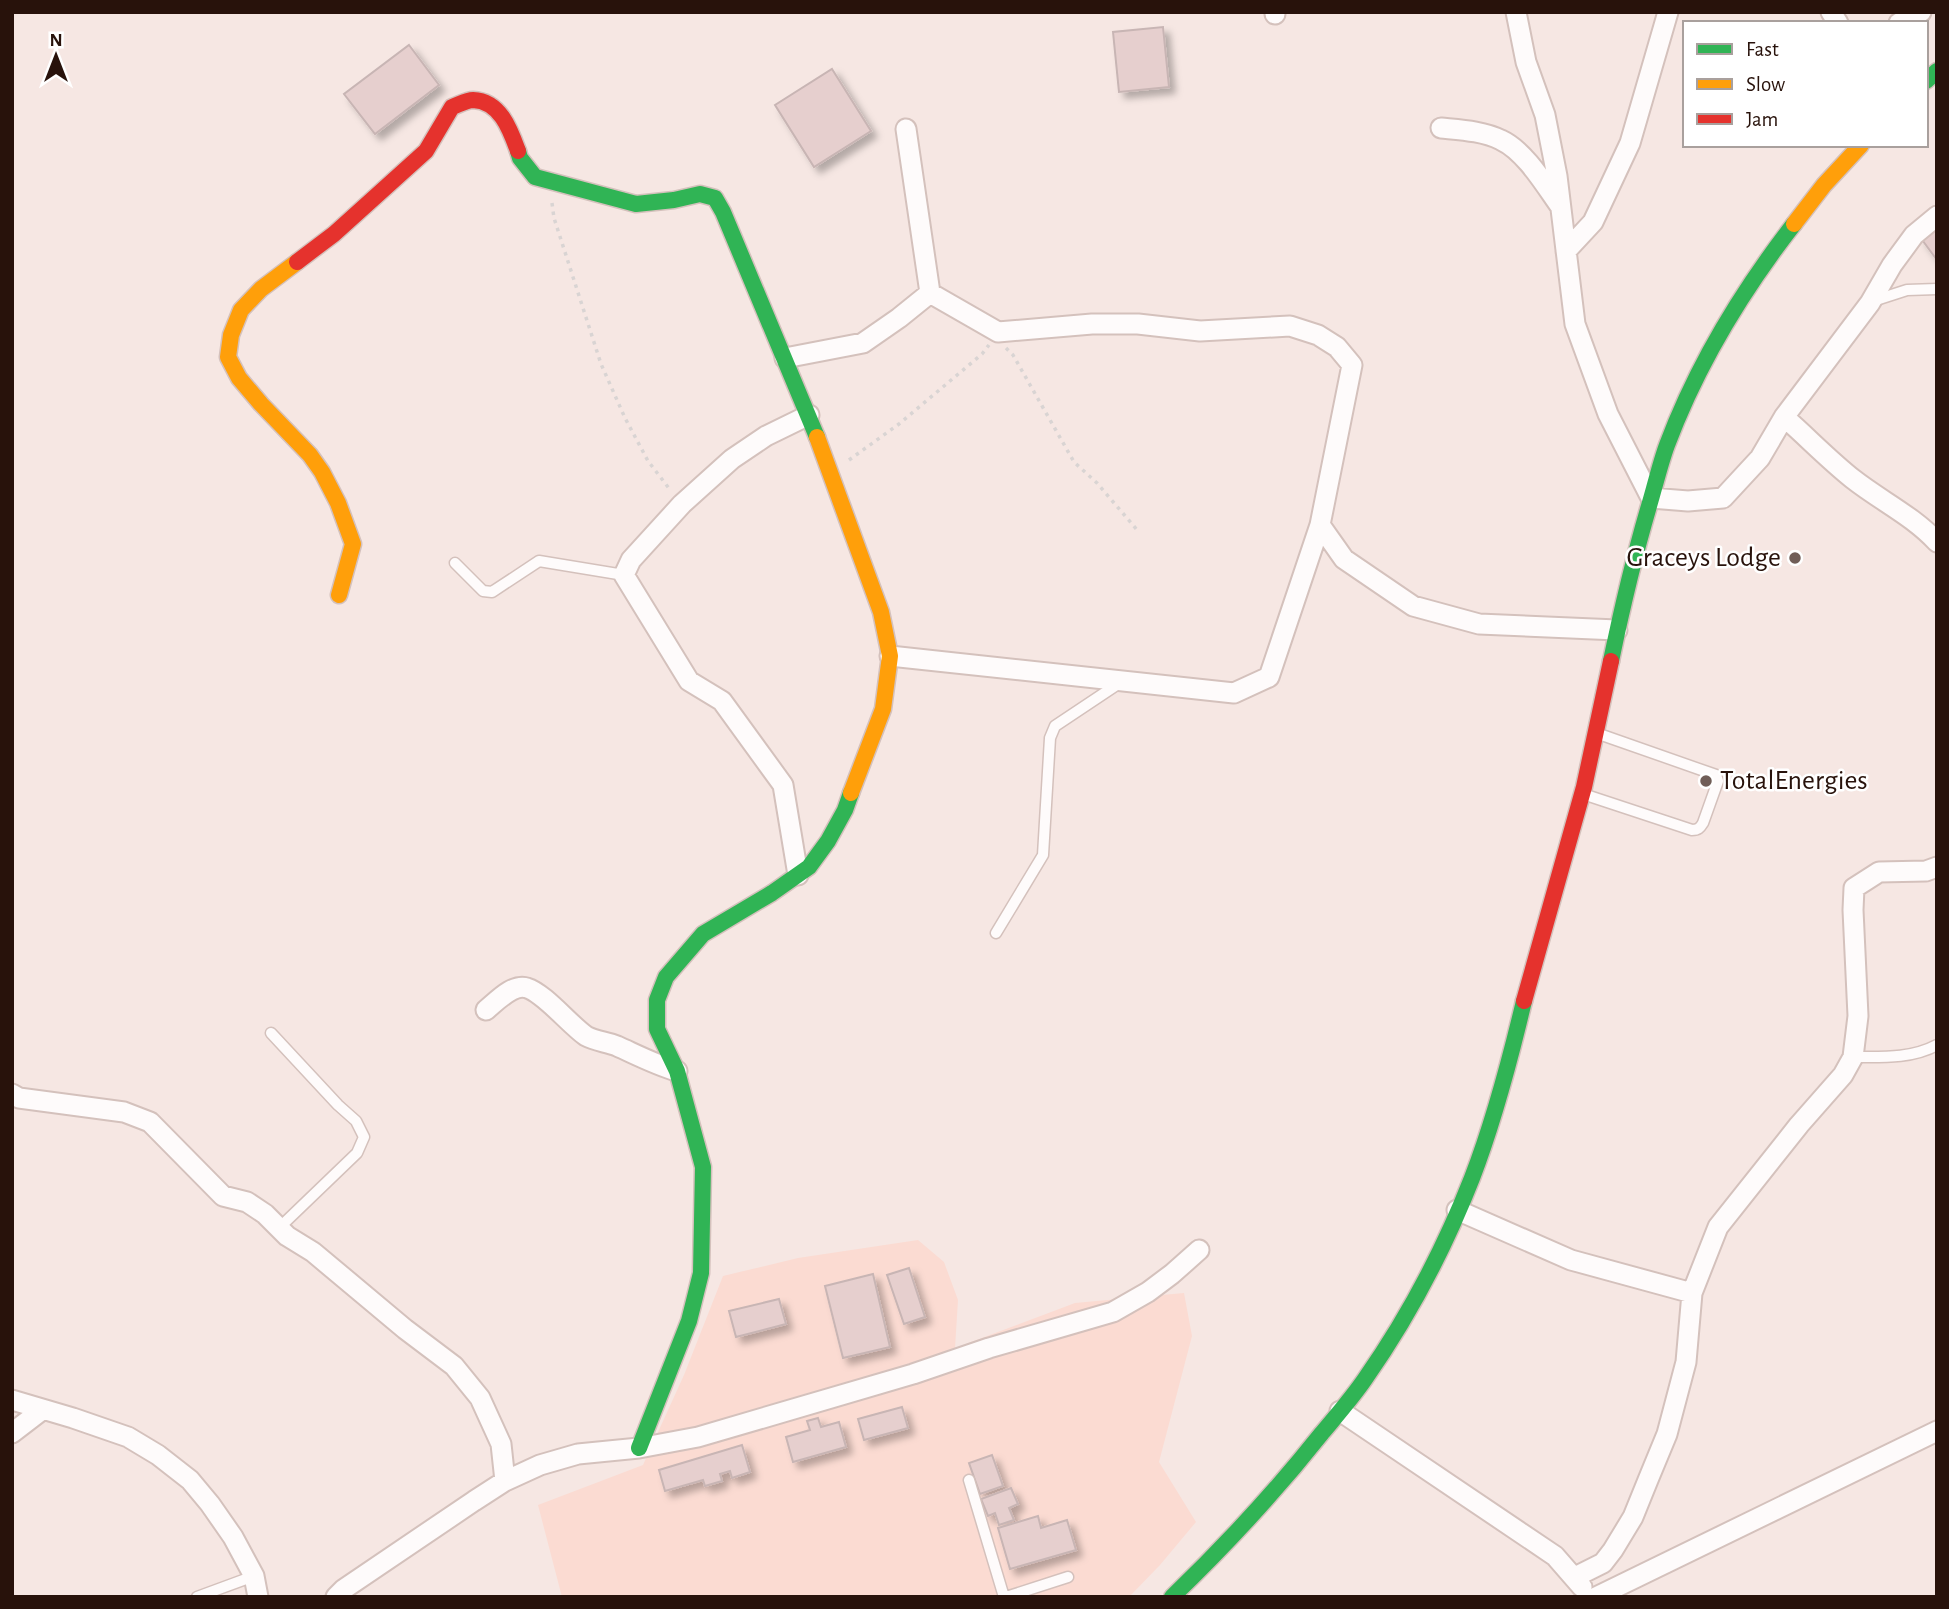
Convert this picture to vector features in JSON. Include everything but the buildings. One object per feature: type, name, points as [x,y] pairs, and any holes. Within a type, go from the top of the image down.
[{"type":"main road","points":[[339,595],[353,544],[338,503],[322,472],[310,455],[283,429],[239,378],[228,357],[230,335],[241,310],[261,289],[334,234],[426,151],[452,107],[472,100],[491,105],[509,125],[520,158],[536,177],[636,205],[700,194],[715,198],[808,415],[881,612],[890,656],[883,709],[845,810],[828,841],[809,867],[772,893],[703,934],[666,977],[657,1000],[657,1029],[677,1071],[703,1167],[701,1273],[689,1321],[639,1448]]},
{"type":"main road","points":[[1172,1597],[1223,1548],[1284,1481],[1365,1380],[1436,1258],[1472,1178],[1510,1062],[1531,973],[1582,794],[1629,576],[1666,447],[1706,357],[1771,254],[1824,185],[1859,147]]},
{"type":"street","points":[[1516,12],[1526,62],[1545,115],[1557,176],[1576,324],[1608,414],[1651,498],[1723,498],[1760,458],[1784,417],[1870,303],[1892,265],[1914,235],[1937,216]]},
{"type":"street","points":[[1566,251],[1593,222],[1630,143],[1668,12]]},
{"type":"street","points":[[1903,21],[1921,12]]},
{"type":"street","points":[[1441,128],[1471,131],[1502,140],[1529,164],[1560,207]]},
{"type":"street","points":[[890,656],[1234,693],[1269,677],[1320,526],[1352,365],[1337,347],[1318,335],[1290,326],[1200,331],[1138,324],[1092,324],[996,335],[930,293],[906,129]]},
{"type":"street","points":[[785,358],[863,343],[930,293]]},
{"type":"street","points":[[798,875],[783,785],[722,701],[689,681],[624,575],[631,560],[681,505],[732,459],[766,436],[808,415]]},
{"type":"street","points":[[1784,417],[1853,479],[1895,507],[1937,542]]},
{"type":"street","points":[[1320,526],[1344,559],[1413,606],[1479,624],[1617,630]]},
{"type":"street","points":[[1574,1577],[1603,1563],[1633,1517],[1667,1434],[1686,1362],[1692,1293],[1718,1227],[1790,1135],[1843,1075],[1853,1057],[1858,1016],[1854,888],[1880,872],[1926,872],[1937,867]]},
{"type":"street","points":[[486,1010],[511,990],[527,987],[588,1037],[677,1071]]},
{"type":"street","points":[[12,1094],[19,1098],[124,1112],[150,1122],[223,1196],[247,1202],[265,1214],[287,1236],[313,1252],[453,1366],[480,1398],[502,1444],[505,1481]]},
{"type":"street","points":[[1457,1210],[1571,1260],[1692,1293]]},
{"type":"street","points":[[336,1597],[505,1481],[540,1465],[578,1454],[639,1448],[698,1437],[1113,1312],[1148,1292],[1199,1250]]},
{"type":"street","points":[[12,1400],[128,1437],[190,1479],[233,1537],[254,1576],[258,1597]]},
{"type":"street","points":[[12,1433],[42,1410]]},
{"type":"street","points":[[1340,1411],[1555,1556],[1588,1597]]},
{"type":"street","points":[[1596,1597],[1937,1431]]},
{"type":"lane","points":[[1870,303],[1908,290],[1937,289]]},
{"type":"lane","points":[[455,563],[483,591],[492,592],[539,561],[624,575]]},
{"type":"lane","points":[[996,933],[1043,855],[1050,738],[1055,726],[1122,681]]},
{"type":"lane","points":[[1582,794],[1696,830],[1703,823],[1718,781],[1716,775],[1595,733]]},
{"type":"lane","points":[[271,1033],[356,1121],[364,1138],[357,1153],[279,1228]]},
{"type":"lane","points":[[1853,1057],[1905,1056],[1937,1045]]},
{"type":"lane","points":[[969,1480],[1005,1597],[1068,1577]]},
{"type":"lane","points":[[197,1597],[254,1576]]},
{"type":"path","points":[[550,180],[554,218],[601,364],[648,461],[681,505]]},
{"type":"path","points":[[830,473],[899,424],[982,354],[996,335],[1013,355],[1074,462],[1097,483],[1138,531]]},
{"type":"shaded area","points":[[918,1240],[944,1262],[958,1300],[955,1348],[1075,1303],[1184,1293],[1192,1336],[1159,1462],[1196,1522],[1129,1597],[562,1597],[538,1505],[643,1465],[684,1375],[723,1276],[798,1258]]},
{"type":"traffic: fast","points":[[1928,79],[1937,71]]},
{"type":"traffic: fast","points":[[518,151],[520,158],[535,177],[636,204],[700,194],[715,198],[817,437]]},
{"type":"traffic: fast","points":[[1611,661],[1628,583],[1664,452],[1679,415],[1722,330],[1756,276],[1794,224]]},
{"type":"traffic: fast","points":[[639,1448],[689,1321],[701,1273],[703,1167],[677,1071],[657,1029],[657,1000],[666,977],[703,934],[772,893],[809,867],[828,841],[851,793]]},
{"type":"traffic: fast","points":[[1172,1597],[1231,1538],[1287,1476],[1355,1393],[1396,1332],[1437,1256],[1472,1178],[1501,1090],[1524,1001]]},
{"type":"traffic: slow","points":[[1794,224],[1824,185],[1859,147]]},
{"type":"traffic: slow","points":[[297,262],[261,289],[241,310],[231,335],[228,357],[239,378],[310,455],[338,503],[353,544],[339,595]]},
{"type":"traffic: slow","points":[[817,437],[881,612],[890,656],[883,709],[851,793]]},
{"type":"traffic: jam","points":[[297,262],[334,234],[426,151],[452,107],[473,100],[490,105],[503,118],[518,151]]},
{"type":"traffic: jam","points":[[1524,1001],[1584,787],[1611,661]]},
{"type":"place","name":"Graceys Lodge","points":[[1795,558]]},
{"type":"place","name":"TotalEnergies","points":[[1706,781]]}]
